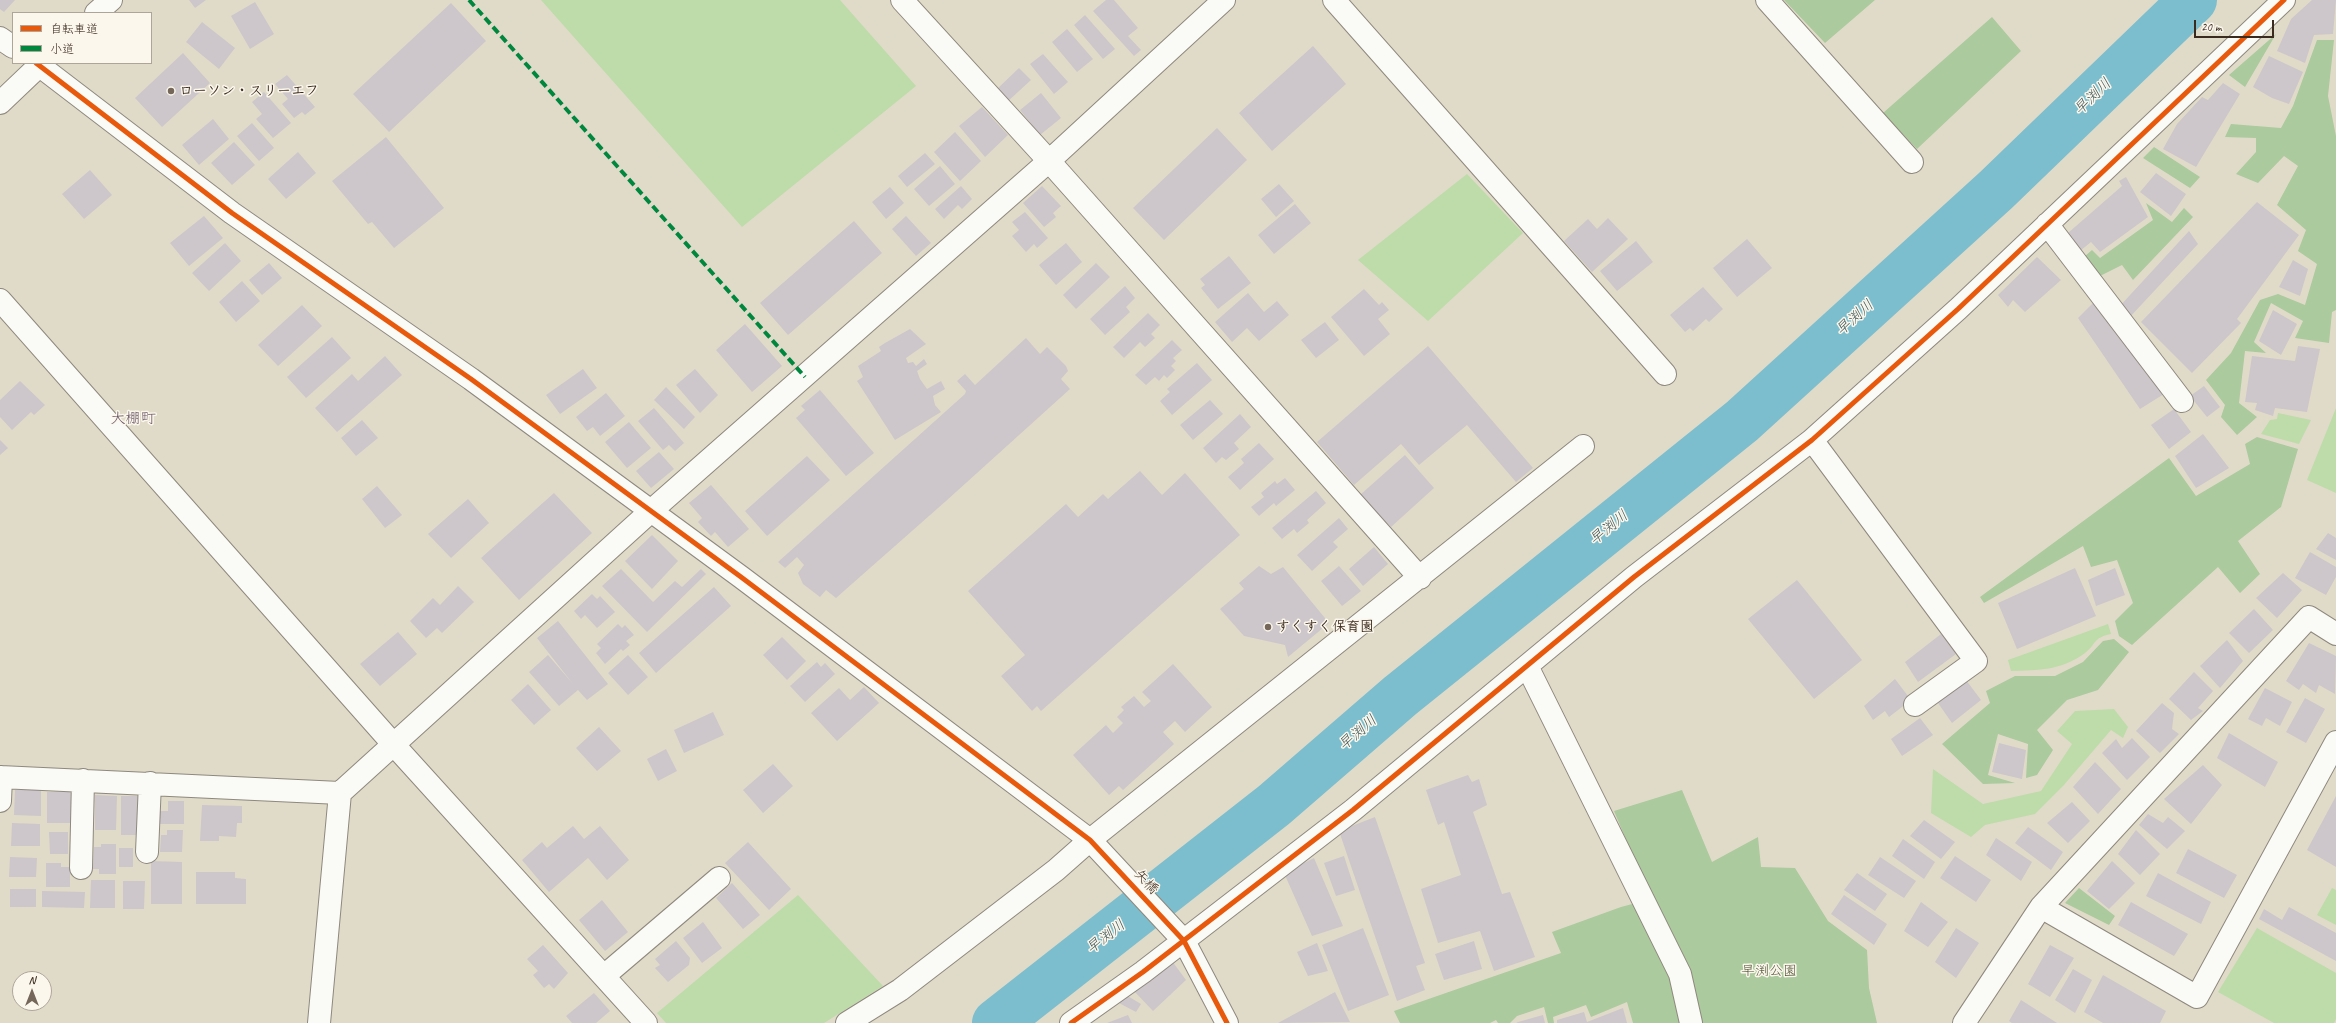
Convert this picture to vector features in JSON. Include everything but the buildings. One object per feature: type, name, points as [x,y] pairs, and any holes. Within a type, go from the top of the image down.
[{"type":"street","points":[[97,12],[111,0]]},
{"type":"street","points":[[902,0],[1049,161],[1420,578]]},
{"type":"street","points":[[319,1023],[340,793],[651,511],[1049,161],[1224,0]]},
{"type":"street","points":[[1334,0],[1665,374]]},
{"type":"street","points":[[1768,0],[1912,162]]},
{"type":"street","points":[[1071,1023],[1184,941],[1353,810],[1634,577],[1812,440],[1958,309],[2284,0]]},
{"type":"street","points":[[0,38],[12,46]]},
{"type":"street","points":[[0,103],[39,64]]},
{"type":"street","name":"矢橋","points":[[39,64],[232,213],[471,379],[651,511],[1090,840],[1184,941],[1227,1023]]},
{"type":"street","points":[[2047,224],[2182,401]]},
{"type":"street","points":[[0,300],[394,745],[646,1023]]},
{"type":"street","points":[[1812,440],[1976,661],[1915,705]]},
{"type":"street","points":[[847,1023],[900,990],[1056,870],[1090,840],[1420,578],[1583,446]]},
{"type":"street","points":[[1964,1023],[2041,907],[2308,617],[2336,634]]},
{"type":"street","points":[[1527,666],[1680,974],[1691,1023]]},
{"type":"street","points":[[2041,907],[2197,997],[2336,742]]},
{"type":"street","points":[[0,801],[0,777],[340,793]]},
{"type":"street","points":[[81,868],[83,780]]},
{"type":"street","points":[[147,852],[150,783]]},
{"type":"street","points":[[604,976],[719,878]]},
{"type":"green space","points":[[541,0],[840,0],[916,86],[742,227]]},
{"type":"green space","points":[[1784,0],[1875,0],[1825,43]]},
{"type":"green space","points":[[1992,17],[2021,51],[1917,149],[1883,113]]},
{"type":"green space","points":[[2276,34],[2245,87],[2229,75]]},
{"type":"green space","points":[[2317,40],[2334,40],[2328,96],[2336,136],[2336,310],[2332,312],[2329,343],[2295,338],[2303,321],[2271,303],[2254,342],[2266,353],[2245,351],[2239,403],[2257,417],[2237,435],[2221,417],[2225,405],[2206,380],[2231,353],[2260,300],[2278,294],[2305,305],[2317,264],[2298,251],[2306,230],[2277,205],[2298,166],[2284,156],[2258,183],[2236,174],[2256,152],[2256,138],[2225,137],[2231,124],[2281,128],[2293,106]]},
{"type":"green space","points":[[2154,147],[2200,177],[2190,188],[2143,158]]},
{"type":"green space","points":[[1467,174],[1523,233],[1428,321],[1358,260]]},
{"type":"green space","points":[[2146,203],[2172,222],[2184,208],[2193,217],[2133,280],[2122,265],[2098,277],[2084,257],[2092,250],[2100,258],[2153,220]]},
{"type":"green space","points":[[2336,408],[2336,493],[2307,480]]},
{"type":"green space","points":[[2278,413],[2311,420],[2299,444],[2261,434],[2270,420],[2277,419]]},
{"type":"green space","points":[[2257,437],[2298,449],[2281,507],[2238,541],[2260,574],[2240,593],[2218,567],[2132,645],[2119,636],[2115,621],[2133,603],[2117,560],[2091,567],[2083,546],[1984,603],[1980,597],[2169,458],[2196,496],[2250,464],[2245,444]]},
{"type":"green space","points":[[2108,624],[2111,634],[2098,639],[2089,650],[2076,659],[2049,668],[2011,671],[2008,660]]},
{"type":"green space","points":[[2114,639],[2129,652],[2098,690],[2067,700],[2037,730],[2053,750],[2037,775],[2026,778],[2028,744],[1998,734],[1988,775],[2015,783],[1983,784],[1942,744],[1990,703],[1986,691],[2015,676],[2055,676],[2083,662],[2103,641]]},
{"type":"green space","points":[[2114,709],[2128,727],[2123,738],[2111,730],[2063,786],[2035,814],[1985,825],[1971,837],[1931,813],[1933,769],[1983,804],[2041,791],[2072,744],[2057,731],[2075,711]]},
{"type":"green space","name":"早渕公園","points":[[1682,790],[1712,862],[1758,837],[1761,867],[1795,868],[1828,921],[1867,950],[1869,988],[1877,1023],[1633,1023],[1627,1002],[1591,1017],[1586,1005],[1553,1017],[1554,1023],[1548,1023],[1544,1007],[1517,1016],[1510,1023],[1498,1023],[1496,1020],[1490,1023],[1400,1023],[1394,1011],[1561,953],[1552,932],[1621,907],[1651,899],[1614,811]]},
{"type":"green space","points":[[2079,888],[2115,916],[2109,925],[2065,903]]},
{"type":"green space","points":[[2332,888],[2336,890],[2336,925],[2317,915]]},
{"type":"green space","points":[[798,895],[883,986],[824,1023],[666,1023],[657,1013]]},
{"type":"green space","points":[[2257,928],[2336,973],[2336,1019],[2334,1023],[2274,1023],[2218,992]]},
{"type":"waterway","name":"早渕川","points":[[996,1023],[1274,805],[1400,696],[1742,421],[1996,190],[2193,0]]},
{"type":"marked path","points":[[469,0],[805,377]]},
{"type":"cycle path","points":[[1071,1023],[1143,972],[1353,810],[1634,577],[1812,440],[1958,309],[2284,0]]},
{"type":"cycle path","points":[[37,64],[232,213],[471,379],[741,577],[1090,840],[1184,941],[1227,1023]]},
{"type":"place","name":"ローソン・スリーエフ","points":[[171,91]]},
{"type":"place","name":"すくすく保育園","points":[[1268,627]]},
{"type":"district","name":"大棚町","points":[[133,419]]}]
